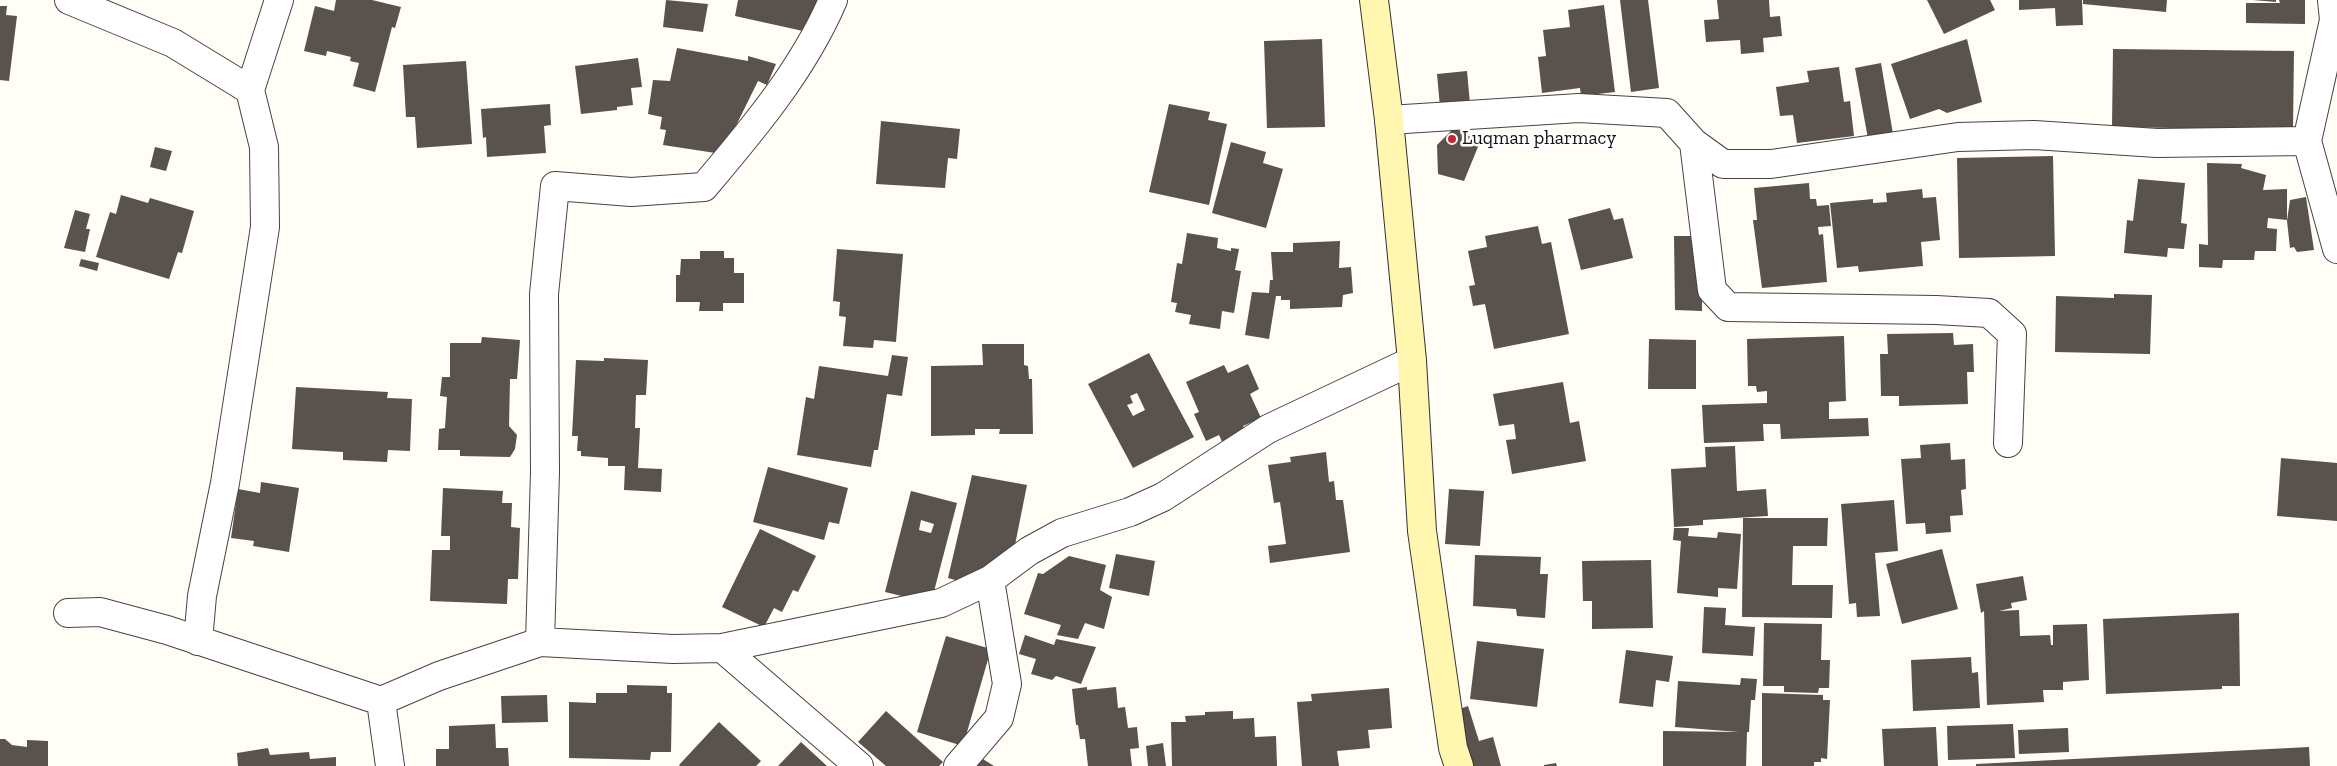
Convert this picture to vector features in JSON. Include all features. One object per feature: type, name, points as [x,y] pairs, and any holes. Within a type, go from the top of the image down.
[{"type":"street","points":[[69,0],[173,44],[250,90]]},
{"type":"street","points":[[198,641],[202,596],[225,483],[265,227],[264,146],[250,90],[279,0]]},
{"type":"street","points":[[540,642],[545,472],[544,294],[555,186],[631,192],[704,187],[796,69],[824,20],[833,0]]},
{"type":"street","points":[[1374,0],[1389,120],[1412,361],[1422,531],[1453,748],[1459,766]]},
{"type":"street","points":[[2332,0],[2334,20],[2307,141],[2337,249]]},
{"type":"street","points":[[1389,120],[1579,108],[1667,113],[1694,143],[1724,164],[1771,164],[1958,137],[2034,135],[2157,143],[2307,141]]},
{"type":"street","points":[[1694,143],[1712,290],[1728,307],[1926,310],[1989,313],[2012,334],[2008,443]]},
{"type":"street","points":[[68,613],[100,612],[167,630],[381,700],[439,676],[540,642],[673,649],[722,648],[941,603],[990,580],[1029,552],[1062,533],[1130,512],[1163,497],[1268,429],[1412,361]]},
{"type":"street","points":[[958,766],[999,718],[1007,684],[990,580]]},
{"type":"street","points":[[722,648],[859,766]]},
{"type":"street","points":[[381,700],[390,766]]},
{"type":"building","points":[[336,0],[372,0],[401,7],[395,28],[392,27],[375,92],[353,86],[359,63],[350,61],[351,57],[327,51],[326,56],[304,51],[315,6],[334,11]]},
{"type":"building","points":[[666,0],[708,4],[703,32],[663,27]]},
{"type":"building","points":[[738,0],[820,0],[812,33],[735,16]]},
{"type":"building","points":[[1620,0],[1648,0],[1659,88],[1631,92]]},
{"type":"building","points":[[1717,0],[1769,0],[1770,17],[1780,16],[1782,36],[1763,38],[1764,52],[1741,54],[1740,40],[1706,42],[1704,20],[1719,19]]},
{"type":"building","points":[[1927,0],[1990,0],[1995,10],[1944,34]]},
{"type":"building","points":[[2019,0],[2082,0],[2083,25],[2056,26],[2055,8],[2019,10]]},
{"type":"building","points":[[2083,0],[2167,0],[2166,12],[2083,4]]},
{"type":"building","points":[[2253,0],[2276,0],[2276,2]]},
{"type":"building","points":[[2279,0],[2305,0],[2305,24],[2246,23],[2246,3],[2280,3]]},
{"type":"building","points":[[1604,5],[1615,92],[1581,96],[1580,88],[1542,93],[1538,57],[1546,56],[1543,30],[1570,27],[1568,10]]},
{"type":"building","points":[[0,6],[7,6],[6,15],[17,16],[9,81],[0,80]]},
{"type":"building","points":[[1322,39],[1325,127],[1267,128],[1264,41]]},
{"type":"building","points":[[1967,39],[1982,102],[1947,113],[1939,109],[1910,119],[1891,64]]},
{"type":"building","points":[[677,48],[748,61],[748,56],[776,64],[767,85],[758,81],[722,154],[663,145],[666,130],[660,129],[662,117],[648,114],[653,80],[670,81]]},
{"type":"building","points":[[2113,49],[2294,51],[2293,130],[2112,127]]},
{"type":"building","points":[[638,58],[642,87],[631,88],[633,105],[617,107],[617,110],[581,114],[575,66]]},
{"type":"building","points":[[466,61],[472,144],[417,148],[415,117],[406,117],[403,65]]},
{"type":"building","points":[[1881,63],[1894,140],[1869,144],[1855,68]]},
{"type":"building","points":[[1839,67],[1844,102],[1850,101],[1854,136],[1797,143],[1793,115],[1780,116],[1776,87],[1809,82],[1807,71]]},
{"type":"building","points":[[1467,71],[1470,104],[1440,107],[1437,74]]},
{"type":"building","points":[[550,104],[551,125],[544,126],[546,153],[487,157],[486,137],[483,138],[481,109]]},
{"type":"building","points":[[1169,104],[1210,112],[1208,120],[1227,124],[1209,205],[1149,192]]},
{"type":"building","points":[[881,121],[960,129],[957,159],[948,158],[945,188],[876,184]]},
{"type":"building","points":[[1454,128],[1480,142],[1464,181],[1438,174],[1437,145]]},
{"type":"building","points":[[1231,142],[1266,152],[1263,163],[1283,169],[1266,228],[1212,213]]},
{"type":"building","points":[[155,147],[172,151],[166,171],[150,167]]},
{"type":"building","points":[[2053,156],[2055,256],[1959,258],[1957,158]]},
{"type":"building","points":[[2207,163],[2242,164],[2241,168],[2266,175],[2263,190],[2287,189],[2287,220],[2268,218],[2267,228],[2277,229],[2276,251],[2255,251],[2254,260],[2223,260],[2222,268],[2199,267],[2199,244],[2208,245]]},
{"type":"building","points":[[2138,179],[2185,183],[2181,223],[2187,224],[2184,249],[2168,248],[2167,257],[2124,253],[2127,220],[2133,221]]},
{"type":"building","points":[[1809,183],[1810,199],[1816,199],[1817,206],[1829,205],[1831,226],[1818,227],[1819,235],[1823,234],[1827,282],[1762,288],[1753,220],[1757,220],[1754,188]]},
{"type":"building","points":[[1922,189],[1923,198],[1936,197],[1940,240],[1921,242],[1923,266],[1859,272],[1858,266],[1837,268],[1830,203],[1873,199],[1873,203],[1887,202],[1886,193]]},
{"type":"building","points":[[121,195],[148,203],[150,198],[194,211],[182,253],[178,252],[169,279],[96,257],[110,212],[116,214]]},
{"type":"building","points":[[2306,197],[2314,250],[2297,252],[2294,247],[2290,248],[2287,221],[2290,200]]},
{"type":"building","points":[[1610,208],[1614,220],[1623,218],[1633,258],[1581,270],[1568,219]]},
{"type":"building","points":[[75,210],[90,214],[86,229],[90,229],[85,252],[64,248]]},
{"type":"building","points":[[1538,226],[1542,244],[1551,242],[1569,334],[1494,349],[1485,304],[1473,306],[1469,286],[1475,285],[1468,251],[1487,247],[1485,236]]},
{"type":"building","points":[[1187,233],[1218,238],[1217,248],[1231,251],[1231,248],[1239,249],[1235,270],[1241,271],[1234,313],[1222,311],[1220,329],[1189,324],[1191,315],[1175,312],[1177,303],[1171,302],[1177,263],[1182,264]]},
{"type":"building","points":[[1674,236],[1702,236],[1702,311],[1675,310]]},
{"type":"building","points":[[1340,241],[1339,268],[1351,267],[1353,293],[1343,295],[1342,307],[1290,309],[1290,300],[1281,300],[1281,296],[1276,296],[1269,339],[1245,335],[1252,292],[1269,293],[1270,280],[1273,280],[1271,252],[1293,252],[1293,243]]},
{"type":"building","points":[[837,249],[903,254],[896,342],[874,340],[873,348],[843,346],[846,317],[839,316],[840,302],[833,301]]},
{"type":"building","points":[[700,251],[724,251],[724,258],[734,258],[734,273],[744,273],[744,303],[723,303],[723,311],[699,311],[700,302],[676,302],[676,275],[680,275],[681,259],[700,259]]},
{"type":"building","points":[[81,259],[99,263],[97,271],[79,266]]},
{"type":"building","points":[[2114,294],[2152,295],[2150,354],[2055,352],[2056,296],[2114,298]]},
{"type":"building","points":[[1953,333],[1954,345],[1973,344],[1974,372],[1967,372],[1968,404],[1899,406],[1899,396],[1881,396],[1880,354],[1888,354],[1887,334]]},
{"type":"building","points":[[1844,336],[1846,401],[1829,402],[1829,419],[1868,418],[1869,436],[1781,439],[1780,424],[1763,424],[1764,441],[1704,443],[1702,405],[1767,403],[1767,391],[1757,392],[1756,386],[1748,386],[1747,339]]},
{"type":"building","points":[[482,337],[520,340],[517,379],[510,379],[509,426],[517,435],[515,449],[510,457],[460,456],[460,450],[438,450],[439,429],[445,428],[447,397],[440,396],[442,377],[450,377],[450,343],[481,343]]},
{"type":"building","points":[[1649,339],[1696,340],[1696,389],[1648,389]]},
{"type":"building","points":[[982,344],[1024,344],[1024,365],[1028,366],[1029,379],[1032,379],[1033,434],[999,434],[1000,429],[975,429],[975,435],[931,436],[931,366],[983,365]]},
{"type":"building","points":[[1149,353],[1194,437],[1133,468],[1088,384]],"holes":[[[1137,393],[1145,410],[1133,416],[1127,405],[1133,403],[1130,396]]]},
{"type":"building","points":[[892,355],[908,357],[902,396],[887,394],[878,450],[874,450],[871,467],[797,455],[806,397],[814,399],[819,366],[888,376]]},
{"type":"building","points":[[604,358],[648,360],[646,395],[636,395],[635,428],[640,428],[638,468],[662,469],[661,492],[624,490],[625,466],[608,466],[608,458],[581,456],[581,451],[577,451],[578,436],[572,436],[576,360],[604,361]]},
{"type":"building","points":[[1248,364],[1259,389],[1250,394],[1261,418],[1243,426],[1247,435],[1224,446],[1219,435],[1206,441],[1194,414],[1199,412],[1186,382],[1224,365],[1228,373]]},
{"type":"building","points":[[1563,382],[1570,423],[1579,421],[1586,461],[1512,474],[1506,440],[1516,439],[1514,424],[1499,426],[1493,394]]},
{"type":"building","points":[[296,387],[388,392],[387,398],[412,399],[410,451],[388,450],[387,462],[343,460],[343,452],[292,449]]},
{"type":"building","points":[[1950,443],[1951,460],[1965,459],[1966,489],[1961,490],[1963,515],[1950,516],[1951,532],[1926,534],[1925,523],[1906,524],[1901,459],[1921,458],[1920,445]]},
{"type":"building","points":[[1735,446],[1737,491],[1766,489],[1768,516],[1703,520],[1703,525],[1674,527],[1671,469],[1706,467],[1705,447]]},
{"type":"building","points":[[1326,452],[1329,482],[1334,481],[1336,500],[1343,500],[1350,552],[1270,563],[1268,546],[1286,544],[1280,502],[1274,503],[1268,465],[1291,462],[1290,457]]},
{"type":"building","points":[[2281,458],[2337,463],[2337,521],[2277,516]]},
{"type":"building","points":[[768,467],[848,488],[839,524],[829,522],[824,540],[753,522]]},
{"type":"building","points":[[972,475],[1027,485],[1012,560],[969,584],[948,578]]},
{"type":"building","points":[[261,482],[299,488],[289,552],[253,546],[254,541],[231,538],[238,489],[260,493]]},
{"type":"building","points":[[443,488],[503,491],[502,503],[512,503],[511,527],[520,528],[518,579],[508,579],[507,604],[430,601],[432,550],[450,550],[450,536],[441,536]]},
{"type":"building","points":[[1449,489],[1484,491],[1480,546],[1445,544]]},
{"type":"building","points":[[911,491],[957,503],[931,603],[885,592]],"holes":[[[921,520],[934,524],[931,533],[919,530]]]},
{"type":"building","points":[[1894,500],[1898,551],[1875,553],[1880,616],[1857,617],[1856,603],[1849,604],[1841,504]]},
{"type":"building","points":[[1743,518],[1828,518],[1827,546],[1793,546],[1792,585],[1833,585],[1832,618],[1742,617]]},
{"type":"building","points":[[1674,528],[1689,528],[1688,536],[1717,538],[1718,532],[1741,534],[1737,589],[1718,588],[1718,597],[1677,593],[1681,541],[1673,540]]},
{"type":"building","points":[[760,529],[816,556],[798,592],[793,590],[782,612],[774,608],[764,627],[722,607]]},
{"type":"building","points":[[1942,549],[1958,609],[1902,624],[1886,564]]},
{"type":"building","points":[[1116,554],[1155,561],[1149,596],[1109,588]]},
{"type":"building","points":[[1475,555],[1541,557],[1540,574],[1548,574],[1545,618],[1517,616],[1516,609],[1473,606]]},
{"type":"building","points":[[1069,556],[1106,565],[1100,590],[1112,597],[1104,629],[1085,623],[1078,639],[1057,635],[1061,625],[1024,614],[1038,573],[1043,574]]},
{"type":"building","points":[[1651,560],[1653,628],[1592,629],[1592,601],[1583,601],[1582,561]]},
{"type":"building","points":[[2023,576],[2027,600],[2011,603],[2012,608],[1999,611],[2019,610],[2020,636],[2050,635],[2051,645],[2053,645],[2053,625],[2087,624],[2089,680],[2063,682],[2063,690],[2043,690],[2044,702],[1987,705],[1984,611],[1981,613],[1976,584]]},
{"type":"building","points":[[1704,607],[1726,608],[1725,625],[1755,627],[1753,656],[1702,653]]},
{"type":"building","points":[[2239,613],[2240,686],[2222,686],[2222,689],[2106,694],[2103,619]]},
{"type":"building","points":[[1764,623],[1822,624],[1821,660],[1830,660],[1829,688],[1819,688],[1818,693],[1784,692],[1784,686],[1763,686]]},
{"type":"building","points":[[1025,635],[1054,645],[1056,639],[1096,647],[1081,684],[1056,676],[1052,680],[1031,674],[1036,659],[1019,654]]},
{"type":"building","points":[[946,636],[991,649],[963,746],[917,732]]},
{"type":"building","points":[[1477,641],[1544,649],[1537,707],[1470,699]]},
{"type":"building","points":[[1626,650],[1673,656],[1669,682],[1656,680],[1653,707],[1619,703]]},
{"type":"building","points":[[1971,657],[1972,673],[1978,672],[1980,708],[1913,711],[1911,660]]},
{"type":"building","points":[[1741,678],[1757,679],[1755,700],[1751,700],[1749,732],[1747,732],[1746,766],[1663,766],[1663,731],[1739,732],[1675,727],[1678,681],[1740,685]]},
{"type":"building","points":[[627,685],[667,686],[667,693],[672,693],[671,752],[651,752],[650,760],[569,758],[569,702],[596,703],[596,693],[627,693]]},
{"type":"building","points":[[1087,687],[1087,690],[1116,687],[1118,708],[1125,707],[1128,728],[1137,727],[1139,748],[1130,749],[1132,766],[1088,766],[1085,739],[1080,739],[1078,725],[1076,725],[1072,689]]},
{"type":"building","points":[[1389,688],[1392,728],[1368,730],[1370,748],[1337,751],[1339,766],[1302,766],[1297,702],[1312,701],[1311,694]]},
{"type":"building","points":[[1762,693],[1823,695],[1823,700],[1830,700],[1827,759],[1821,758],[1821,762],[1814,762],[1814,766],[1762,766]]},
{"type":"building","points":[[547,695],[548,722],[502,723],[501,696]]},
{"type":"building","points":[[1468,706],[1479,741],[1493,737],[1501,766],[1466,766],[1450,712]]},
{"type":"building","points":[[886,711],[943,762],[939,766],[886,766],[858,742]]},
{"type":"building","points":[[1233,711],[1233,719],[1254,718],[1255,737],[1276,736],[1277,766],[1172,766],[1171,722],[1186,722],[1185,716],[1205,715],[1205,712]]},
{"type":"building","points":[[719,722],[761,761],[756,766],[680,766],[679,765]]},
{"type":"building","points":[[495,724],[496,748],[508,748],[509,766],[436,766],[436,749],[449,749],[449,726]]},
{"type":"building","points":[[2013,724],[2015,758],[1948,760],[1947,726]]},
{"type":"building","points":[[1936,727],[1938,766],[1884,766],[1882,729]]},
{"type":"building","points":[[2068,728],[2069,752],[2019,754],[2018,730]]},
{"type":"building","points":[[0,739],[5,739],[12,745],[27,747],[27,740],[48,741],[48,766],[0,766]]},
{"type":"building","points":[[801,742],[827,766],[778,766]]},
{"type":"building","points":[[1163,743],[1166,766],[1148,766],[1146,746]]},
{"type":"building","points":[[2309,747],[2310,766],[1976,766],[1976,764]]},
{"type":"building","points":[[268,748],[270,755],[309,752],[310,759],[336,757],[336,766],[238,766],[237,753]]},
{"type":"building","points":[[978,756],[994,766],[971,766]]},
{"type":"building","points":[[1556,763],[1557,766],[1544,766],[1544,765]]},
{"type":"place","name":"Luqman pharmacy","points":[[1452,139]]}]
